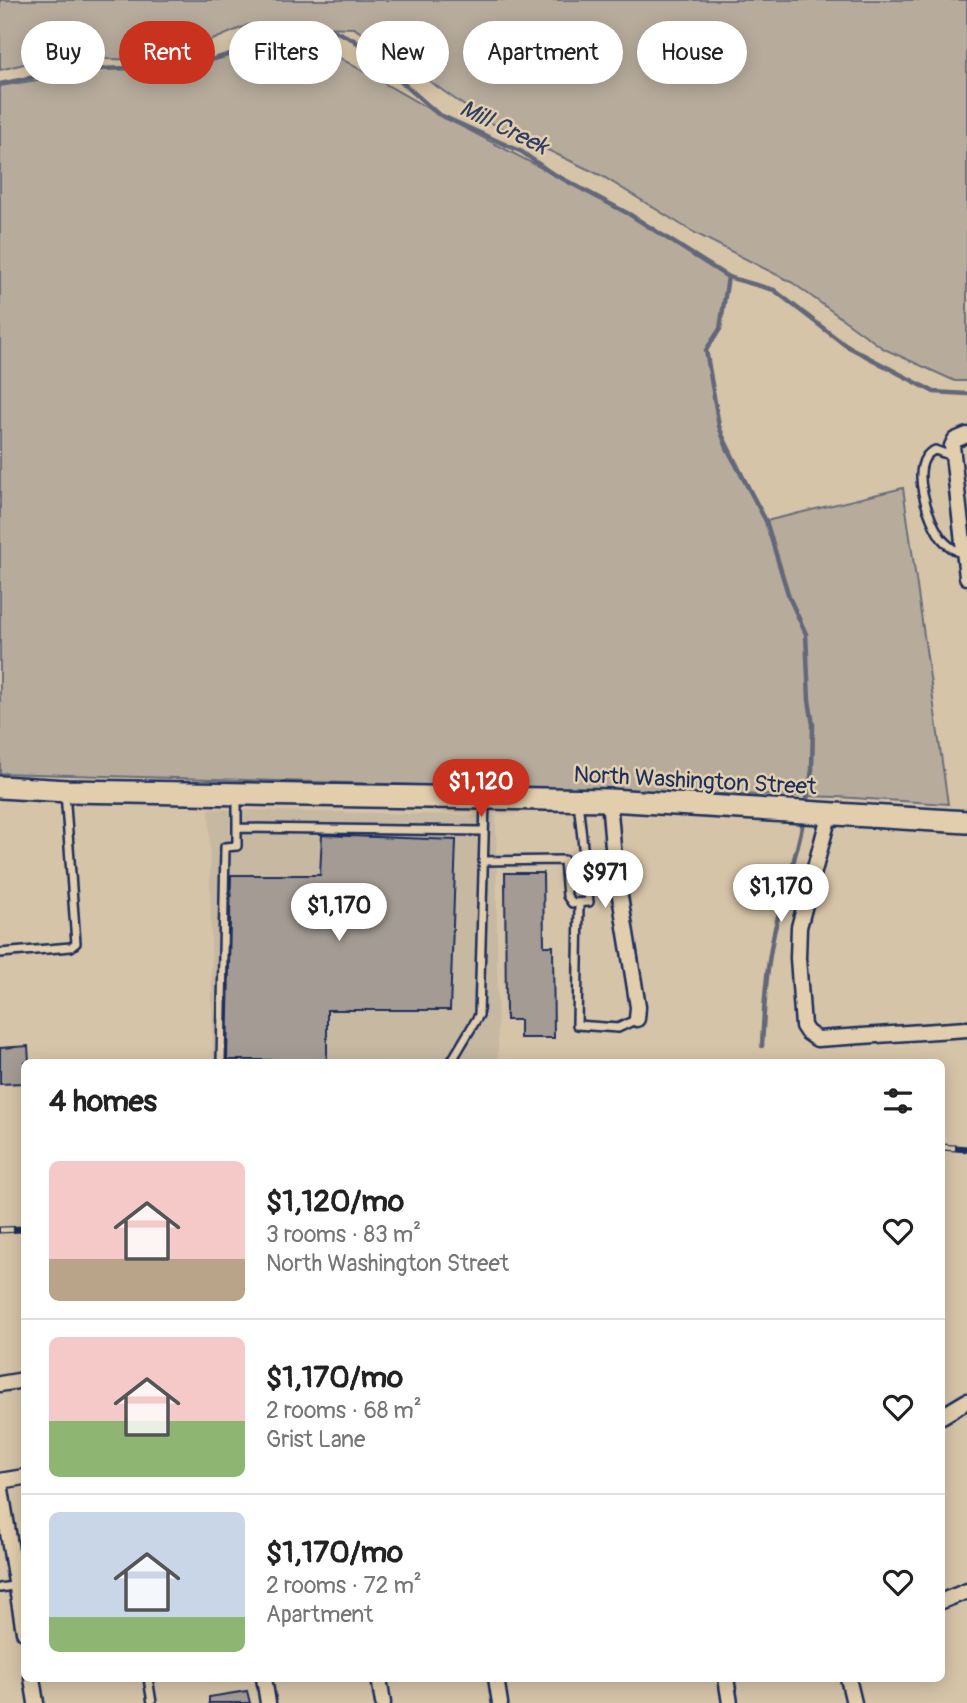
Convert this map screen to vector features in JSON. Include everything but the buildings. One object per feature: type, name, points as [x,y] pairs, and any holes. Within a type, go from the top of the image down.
[{"type":"street","points":[[961,437],[951,446],[967,577]]},
{"type":"street","name":"North Washington Street","points":[[0,788],[609,800],[967,822]]},
{"type":"street","points":[[609,800],[638,1019]]},
{"type":"street","points":[[830,812],[799,927],[801,1020],[807,1032],[817,1039],[967,1029]]},
{"type":"street","points":[[0,1384],[21,1380]]},
{"type":"street","points":[[945,1414],[967,1401]]},
{"type":"street","points":[[21,1478],[0,1482],[21,1584]]},
{"type":"street","points":[[945,1600],[967,1591]]},
{"type":"street","points":[[33,1682],[36,1703]]},
{"type":"street","points":[[265,1682],[268,1703]]},
{"type":"street","points":[[380,1682],[383,1703]]},
{"type":"street","points":[[497,1682],[500,1703]]},
{"type":"street","points":[[727,1682],[730,1703]]},
{"type":"street","points":[[849,1682],[854,1703]]},
{"type":"lane","points":[[952,456],[935,450],[927,454],[922,463],[922,485],[925,503],[937,532],[950,547],[965,549]]},
{"type":"lane","points":[[0,953],[71,947],[76,943],[65,791]]},
{"type":"lane","points":[[221,1059],[225,847],[237,846],[237,794]]},
{"type":"lane","points":[[453,1059],[480,1015],[485,798]]},
{"type":"lane","points":[[484,861],[564,860],[567,896],[572,903],[589,902],[577,800]]},
{"type":"lane","points":[[237,828],[484,831]]},
{"type":"lane","points":[[587,886],[618,882]]},
{"type":"lane","points":[[579,903],[577,1025],[618,1028],[638,1019]]},
{"type":"lane","points":[[0,1588],[21,1584]]},
{"type":"lane","points":[[149,1682],[152,1703]]},
{"type":"shaded area","points":[[0,0],[967,0],[967,381],[955,381],[884,349],[793,283],[693,232],[602,176],[483,119],[433,84],[449,84],[449,21],[356,21],[356,29],[342,28],[342,21],[229,21],[229,33],[215,39],[215,21],[119,21],[119,59],[105,59],[105,21],[21,21],[21,65],[0,70]]},
{"type":"shaded area","points":[[229,55],[229,84],[342,84],[342,59],[356,67],[356,84],[386,84],[629,214],[728,277],[720,329],[707,350],[719,426],[766,521],[903,488],[948,804],[837,797],[0,773],[0,86],[21,83],[105,84],[105,69],[119,69],[119,84],[215,84],[215,59]]},
{"type":"shaded area","points":[[209,809],[496,816],[498,1059],[213,1059]]},
{"type":"waterway","name":"Mill Creek","points":[[0,84],[96,69],[169,67],[214,59],[298,34],[331,29],[354,40],[438,114],[522,152],[550,172],[629,214],[728,277],[774,290],[845,345],[934,392],[967,394]]},
{"type":"waterway","points":[[728,277],[720,329],[706,350],[719,426],[727,448],[766,521],[789,597],[806,634],[813,725],[812,770],[806,805]]},
{"type":"waterway","points":[[762,1046],[771,947],[804,817]]},
{"type":"railway","points":[[945,1147],[967,1149]]},
{"type":"railway","points":[[0,1230],[21,1229]]}]
